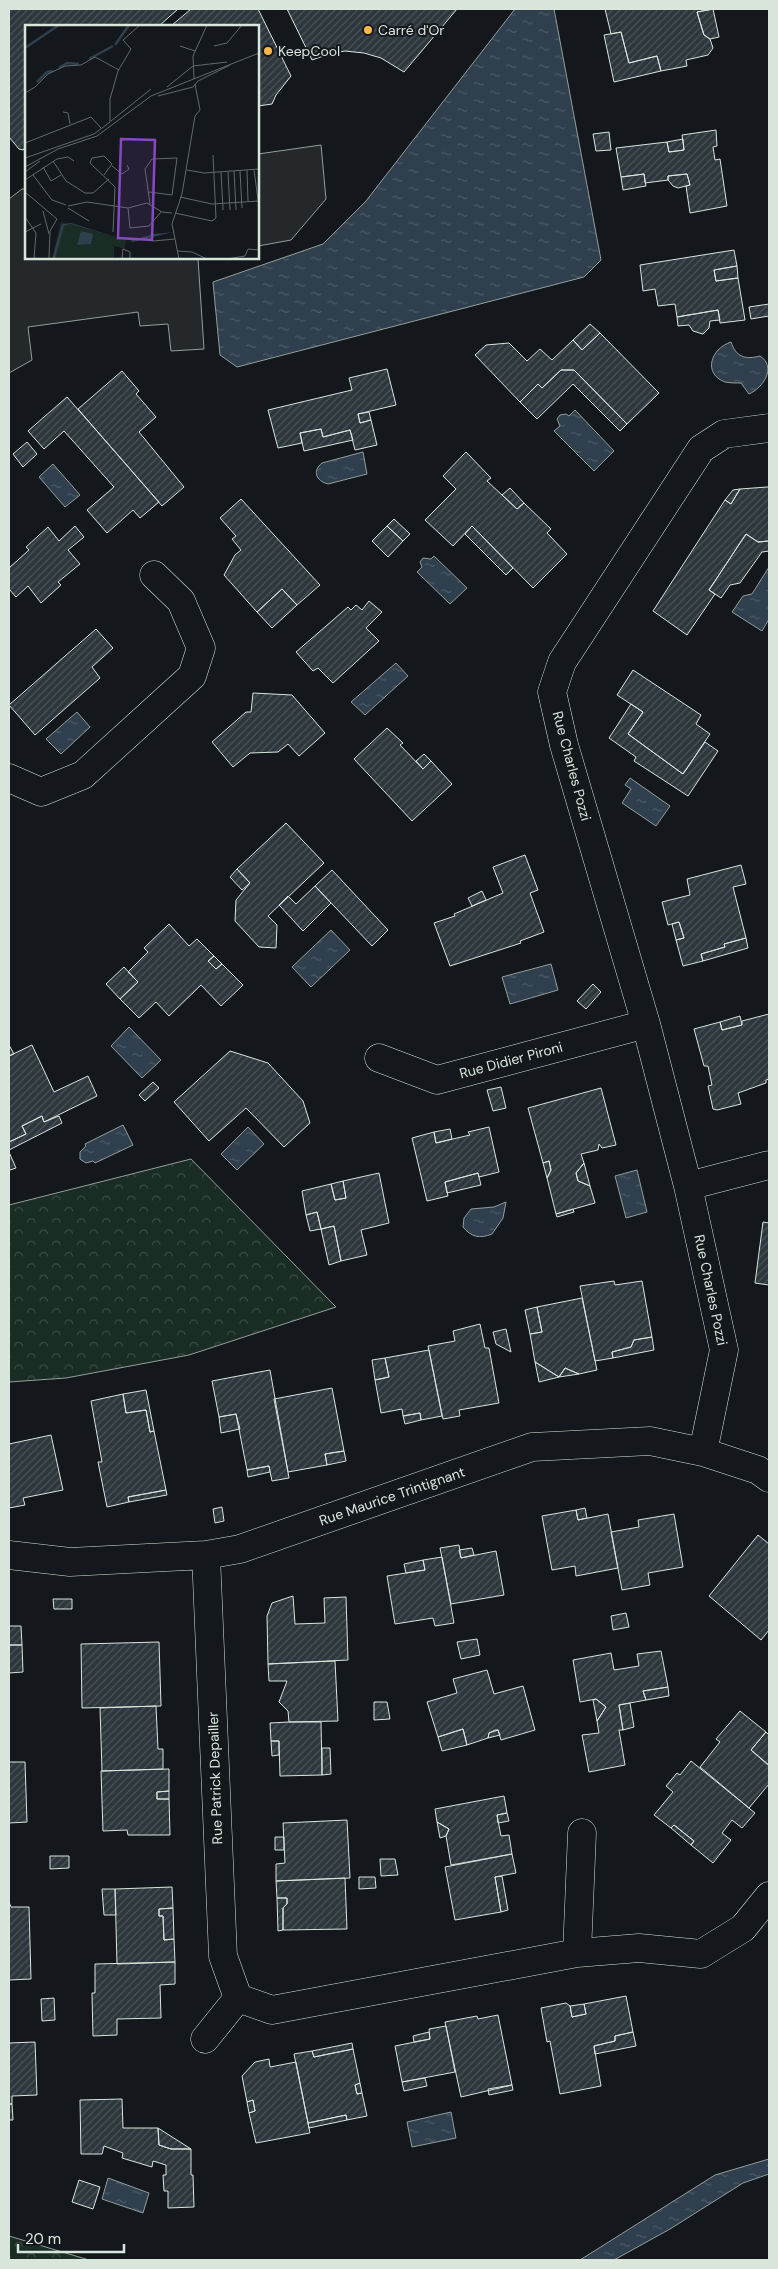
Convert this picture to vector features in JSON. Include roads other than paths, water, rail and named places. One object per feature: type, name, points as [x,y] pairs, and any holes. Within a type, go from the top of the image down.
[{"type":"street","name":"Rue Charles Pozzi","points":[[703,1452],[724,1350],[688,1186],[646,1024],[564,745],[552,692],[562,662],[701,449],[724,434],[769,428]]},
{"type":"street","points":[[9,778],[41,792],[83,775],[192,676],[201,648],[181,601],[154,575]]},
{"type":"street","name":"Rue Didier Pironi","points":[[379,1058],[437,1080],[646,1024]]},
{"type":"street","points":[[688,1186],[769,1164]]},
{"type":"street","name":"Rue Maurice Trintignant","points":[[9,1555],[70,1562],[206,1555],[240,1549],[532,1447],[650,1441],[703,1452],[758,1470],[769,1478]]},
{"type":"street","name":"Rue Patrick Depailler","points":[[206,1555],[222,1956],[238,1998]]},
{"type":"street","points":[[577,1953],[582,1833]]},
{"type":"street","points":[[205,2040],[238,1998],[272,2010],[577,1953],[639,1948],[701,1954],[743,1928],[769,1896]]},
{"type":"water","points":[[515,9],[554,9],[601,260],[584,277],[237,367],[220,355],[213,282],[323,244],[366,201]]},
{"type":"water","points":[[731,342],[738,354],[750,358],[760,356],[767,366],[768,371],[763,382],[749,394],[741,383],[725,382],[718,378],[712,368],[714,356],[718,350]]},
{"type":"water","points":[[575,410],[614,451],[594,471],[554,431],[560,426],[557,419],[560,415],[566,414],[569,416]]},
{"type":"water","points":[[363,452],[367,474],[328,484],[318,478],[316,472],[322,463]]},
{"type":"water","points":[[53,464],[80,495],[65,507],[39,477]]},
{"type":"water","points":[[434,556],[467,588],[450,604],[417,572],[422,567],[420,562],[423,558],[431,559]]},
{"type":"water","points":[[769,567],[769,619],[762,631],[732,612],[743,596],[752,594]]},
{"type":"water","points":[[396,663],[408,676],[365,715],[351,702]]},
{"type":"water","points":[[77,712],[90,727],[61,754],[46,739]]},
{"type":"water","points":[[630,778],[670,806],[656,826],[622,803],[631,789],[625,785]]},
{"type":"water","points":[[331,930],[350,950],[311,987],[292,967]]},
{"type":"water","points":[[551,964],[558,990],[510,1004],[502,977]]},
{"type":"water","points":[[129,1027],[161,1060],[142,1078],[111,1046]]},
{"type":"water","points":[[123,1125],[133,1145],[95,1163],[93,1161],[86,1163],[80,1159],[80,1152],[86,1146],[85,1144]]},
{"type":"water","points":[[248,1127],[264,1144],[237,1170],[221,1154]]},
{"type":"water","points":[[637,1170],[647,1212],[626,1218],[615,1176]]},
{"type":"water","points":[[506,1202],[503,1218],[492,1234],[476,1236],[469,1233],[463,1227],[464,1218],[471,1209],[494,1207]]},
{"type":"water","points":[[451,2112],[456,2138],[412,2147],[407,2122]]},
{"type":"water","points":[[769,2159],[769,2174],[743,2183],[670,2229],[614,2260],[580,2260],[715,2175]]},
{"type":"water","points":[[108,2178],[149,2193],[143,2213],[102,2199]]},
{"type":"place","name":"Carré d'Or","points":[[368,30]]},
{"type":"place","name":"KeepCool","points":[[268,51]]}]
